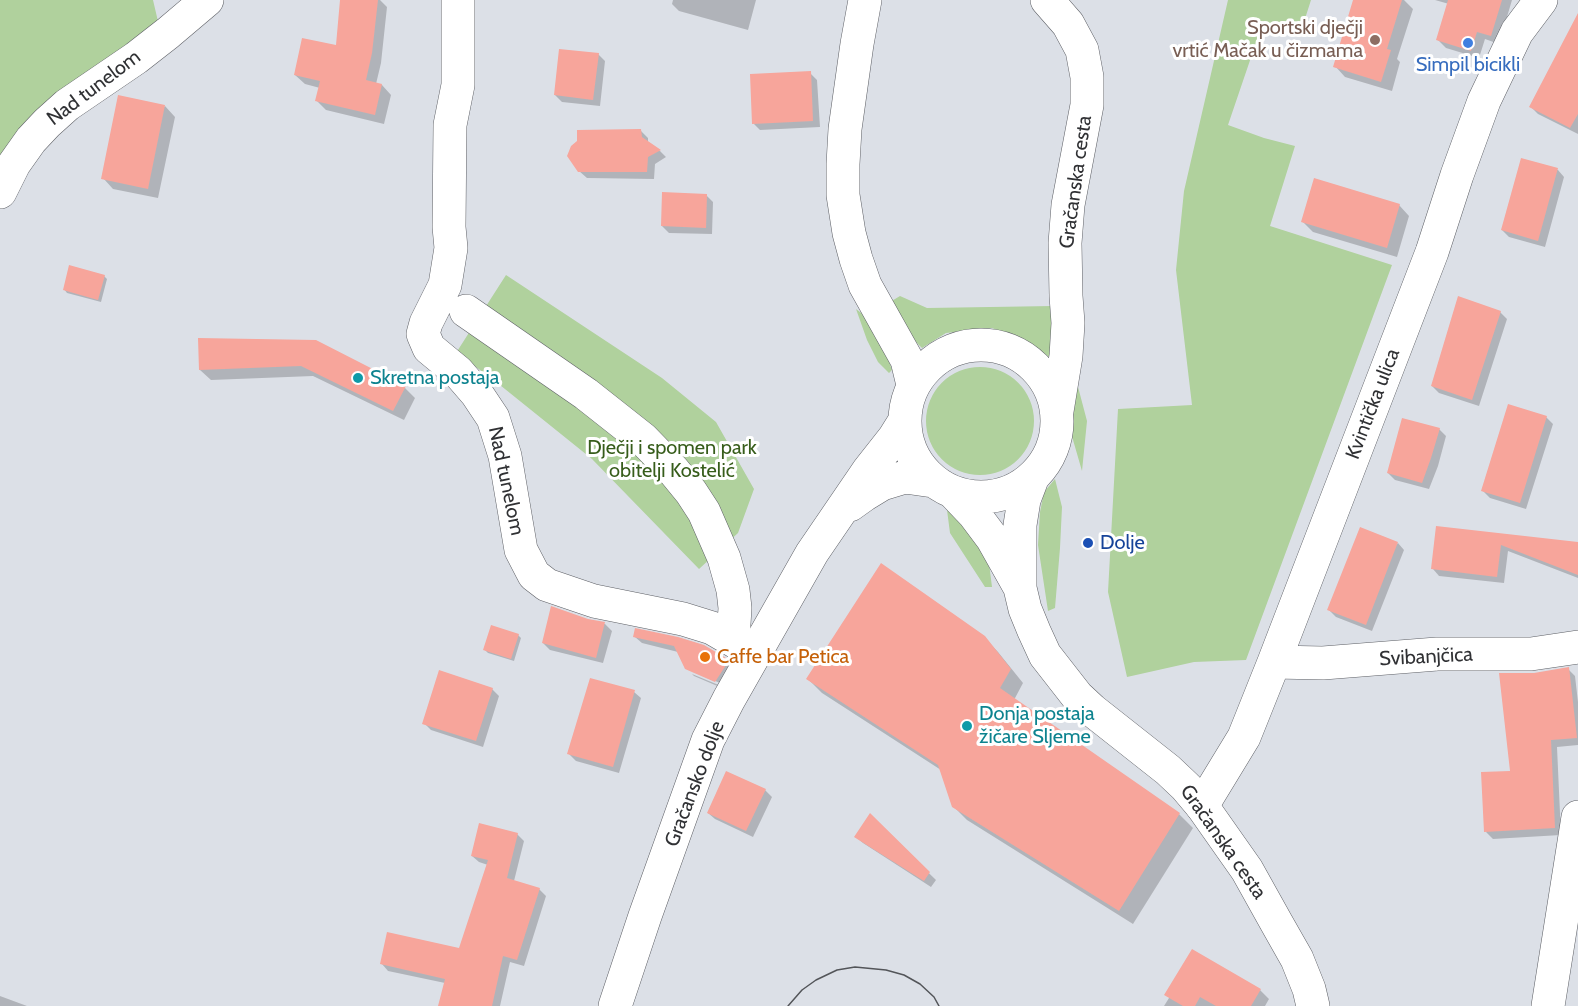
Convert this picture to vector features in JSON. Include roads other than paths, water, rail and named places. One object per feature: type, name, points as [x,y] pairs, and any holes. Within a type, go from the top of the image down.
[{"type":"street","name":"Nad tunelom","points":[[0,192],[14,164],[31,140],[47,123],[67,105],[168,33],[207,0]]},
{"type":"street","name":"Nad tunelom","points":[[458,0],[458,85],[450,125],[449,227],[451,248],[445,285],[423,334],[429,348],[458,372],[493,418],[505,456],[521,550],[534,575],[547,585],[594,601],[683,619],[712,628],[744,647]]},
{"type":"street","points":[[865,0],[845,129],[843,195],[849,233],[865,285],[907,360],[913,385]]},
{"type":"street","name":"Gračanska cesta","points":[[1047,0],[1068,24],[1082,50],[1087,77],[1087,105],[1068,205],[1065,243],[1068,323],[1066,356],[1057,411]]},
{"type":"street","name":"Kvintička ulica","points":[[1202,806],[1244,737],[1274,662],[1432,252],[1484,101],[1517,32],[1541,0]]},
{"type":"street","points":[[466,311],[586,394],[643,439],[674,470],[704,512],[724,558],[744,647]]},
{"type":"street","points":[[969,345],[993,345],[1006,348],[1025,358],[1039,371],[1048,384],[1057,411],[1057,432],[1052,449],[1032,479],[1006,493],[983,498],[968,497],[943,487],[916,463],[909,447],[904,422],[906,401],[923,370],[950,351],[969,345]]},
{"type":"street","name":"Gračansko dolje","points":[[615,1006],[708,740],[729,699],[744,647],[904,422]]},
{"type":"street","name":"Gračansko dolje","points":[[840,513],[882,484],[905,477],[943,487]]},
{"type":"street","name":"Gračanska cesta","points":[[1032,479],[1024,500],[1020,525],[1020,588],[1025,609],[1045,655],[1092,710],[1168,770],[1202,806],[1247,870],[1297,959],[1313,1006]]},
{"type":"street","name":"Gračanska cesta","points":[[943,487],[974,514],[992,538],[1020,588]]},
{"type":"street","name":"Svibanjčica","points":[[1274,662],[1323,663],[1437,654],[1531,654],[1578,647]]},
{"type":"street","points":[[1548,1006],[1578,817]]},
{"type":"tram line","points":[[788,1006],[802,990],[816,980],[837,970],[855,967],[886,970],[904,975],[920,984],[934,997],[939,1006]]},
{"type":"place","name":"Sportski dječji vrtić Mačak u čizmama","points":[[1375,40]]},
{"type":"place","name":"Simpil bicikli","points":[[1468,43]]},
{"type":"place","name":"Skretna postaja","points":[[358,378]]},
{"type":"place","name":"Dolje","points":[[1088,543]]},
{"type":"place","name":"Caffe bar Petica","points":[[705,657]]},
{"type":"place","name":"Donja postaja žičare Sljeme","points":[[967,726]]},
{"type":"park label","name":"Dječji i spomen park obitelji Kostelić","points":[[672,460]]}]
